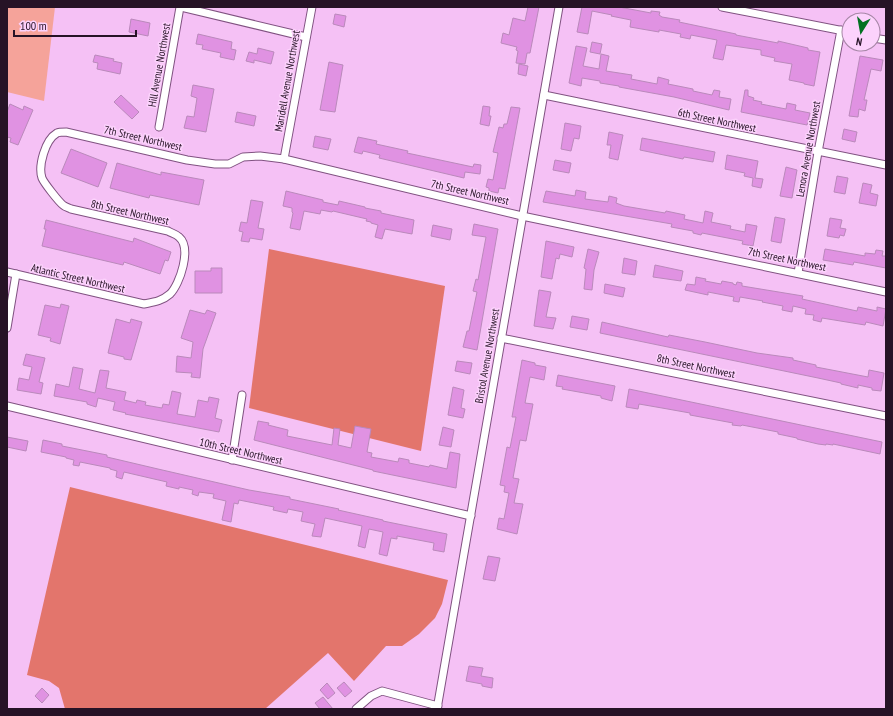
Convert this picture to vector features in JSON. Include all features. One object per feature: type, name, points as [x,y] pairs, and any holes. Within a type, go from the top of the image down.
[{"type":"street","points":[[180,7],[306,37]]},
{"type":"street","name":"Hill Avenue Northwest","points":[[159,127],[180,7]]},
{"type":"street","name":"Maridell Avenue Northwest","points":[[284,159],[312,7]]},
{"type":"street","name":"Bristol Avenue Northwest","points":[[438,708],[559,7]]},
{"type":"street","points":[[722,7],[742,9],[841,30]]},
{"type":"street","name":"Lenora Avenue Northwest","points":[[798,273],[818,152],[841,30]]},
{"type":"street","name":"6th Street Northwest","points":[[544,95],[886,165]]},
{"type":"street","name":"7th Street Northwest","points":[[52,137],[58,133],[66,132],[187,160],[215,164],[229,164],[243,157],[260,156],[284,159],[522,216],[886,292]]},
{"type":"street","name":"8th Street Northwest","points":[[52,137],[46,145],[42,158],[42,178],[63,206],[168,231],[179,237],[184,244],[182,268],[178,283],[170,294],[159,301],[144,304]]},
{"type":"street","name":"Atlantic Street Northwest","points":[[7,272],[144,304]]},
{"type":"street","points":[[7,328],[16,274]]},
{"type":"street","name":"8th Street Northwest","points":[[501,338],[886,416]]},
{"type":"street","points":[[232,460],[242,395]]},
{"type":"street","name":"10th Street Northwest","points":[[7,406],[471,516]]},
{"type":"street","points":[[356,709],[371,696],[382,691],[438,708]]},
{"type":"shaded area","points":[[7,7],[55,7],[44,101],[7,92]]},
{"type":"shaded area","points":[[269,249],[445,286],[421,451],[249,408]]},
{"type":"shaded area","points":[[70,487],[448,580],[442,604],[435,618],[419,634],[402,646],[386,646],[354,681],[328,653],[265,709],[65,709],[59,688],[49,681],[27,675]]},
{"type":"building","points":[[528,7],[539,7],[530,53],[527,53],[525,64],[516,63],[518,51],[516,50],[517,47],[501,43],[503,33],[509,35],[513,18],[525,21]]},
{"type":"building","points":[[582,7],[619,7],[651,13],[651,11],[660,12],[659,15],[662,17],[680,20],[679,22],[736,35],[778,43],[778,41],[820,52],[814,86],[789,80],[792,64],[774,61],[775,58],[761,55],[761,50],[726,45],[723,60],[713,58],[717,40],[691,35],[690,39],[680,37],[681,34],[630,27],[631,20],[611,16],[612,15],[592,11],[588,34],[577,32]]},
{"type":"building","points":[[335,14],[346,16],[344,27],[333,24]]},
{"type":"building","points":[[131,19],[150,23],[148,36],[129,32]]},
{"type":"building","points":[[198,34],[232,42],[231,49],[236,50],[234,60],[220,57],[221,53],[202,49],[203,45],[196,44]]},
{"type":"building","points":[[592,42],[602,44],[600,54],[590,52]]},
{"type":"building","points":[[576,46],[587,48],[583,66],[599,69],[601,54],[609,56],[606,71],[632,75],[631,79],[657,84],[658,77],[669,80],[668,84],[693,89],[693,91],[712,95],[714,90],[720,91],[719,97],[731,99],[729,110],[674,97],[600,83],[600,81],[582,78],[581,86],[569,83]]},
{"type":"building","points":[[258,48],[274,52],[271,64],[254,60],[254,63],[246,61],[249,52],[257,54]]},
{"type":"building","points":[[95,55],[114,59],[113,61],[122,63],[120,74],[97,69],[98,63],[93,62]]},
{"type":"building","points":[[860,56],[883,60],[881,71],[871,69],[864,100],[867,100],[865,111],[859,109],[858,117],[849,116]]},
{"type":"building","points":[[329,62],[343,65],[335,112],[320,110]]},
{"type":"building","points":[[519,64],[528,66],[526,76],[518,74]]},
{"type":"building","points":[[193,85],[214,89],[206,132],[184,128],[187,116],[194,117],[197,98],[191,96]]},
{"type":"building","points":[[745,90],[748,90],[748,96],[754,98],[753,100],[762,102],[761,104],[786,109],[787,103],[796,105],[795,110],[810,113],[807,125],[741,112]]},
{"type":"building","points":[[121,95],[139,112],[132,119],[114,102]]},
{"type":"building","points":[[10,104],[23,110],[24,106],[33,110],[18,145],[10,142],[11,138],[7,137],[7,112]]},
{"type":"building","points":[[483,106],[490,107],[489,116],[491,116],[489,126],[480,124]]},
{"type":"building","points":[[511,107],[520,108],[505,189],[499,188],[498,193],[489,191],[489,188],[486,187],[488,179],[493,180],[498,153],[493,152],[499,127],[503,128],[504,124],[507,124]]},
{"type":"building","points":[[237,112],[256,116],[254,126],[235,122]]},
{"type":"building","points":[[565,123],[581,126],[579,139],[574,138],[571,151],[561,149]]},
{"type":"building","points":[[844,129],[857,132],[855,142],[842,139]]},
{"type":"building","points":[[609,132],[623,135],[618,160],[609,158],[611,145],[607,145]]},
{"type":"building","points":[[315,136],[331,139],[328,150],[313,147]]},
{"type":"building","points":[[358,137],[377,141],[376,144],[408,151],[407,153],[473,167],[474,164],[481,165],[480,174],[465,172],[464,178],[379,158],[380,155],[363,151],[362,154],[354,152]]},
{"type":"building","points":[[642,138],[715,152],[713,162],[684,157],[683,159],[640,150]]},
{"type":"building","points":[[71,149],[107,163],[98,187],[61,173]]},
{"type":"building","points":[[727,155],[758,161],[755,178],[763,179],[761,188],[752,186],[753,178],[744,176],[745,173],[725,169]]},
{"type":"building","points":[[555,160],[571,163],[569,173],[553,170]]},
{"type":"building","points":[[117,163],[161,175],[161,172],[204,180],[199,205],[150,195],[149,198],[110,188]]},
{"type":"building","points":[[786,167],[797,170],[792,198],[780,196]]},
{"type":"building","points":[[837,176],[848,178],[845,194],[834,192]]},
{"type":"building","points":[[863,183],[872,185],[870,193],[878,195],[876,206],[859,203]]},
{"type":"building","points":[[576,190],[586,192],[585,199],[608,202],[609,196],[617,198],[616,203],[624,206],[685,215],[684,219],[703,223],[705,211],[713,213],[711,222],[731,226],[730,229],[745,232],[746,224],[757,226],[753,246],[742,244],[743,241],[702,233],[701,235],[693,233],[693,231],[671,227],[672,224],[543,202],[546,191],[575,196]]},
{"type":"building","points":[[286,191],[323,200],[323,202],[338,205],[339,201],[381,211],[381,213],[414,220],[412,234],[385,229],[382,239],[375,237],[378,225],[366,221],[367,219],[333,211],[321,210],[320,214],[304,211],[300,230],[290,228],[293,213],[292,208],[283,206]]},
{"type":"building","points":[[251,200],[263,202],[258,228],[264,229],[262,240],[250,238],[249,242],[241,241],[243,232],[239,231],[241,222],[247,223]]},
{"type":"building","points":[[775,217],[785,219],[781,243],[771,241]]},
{"type":"building","points":[[830,218],[842,220],[840,228],[846,229],[844,236],[840,235],[839,238],[827,236]]},
{"type":"building","points":[[46,220],[133,242],[134,238],[171,252],[168,261],[165,260],[160,274],[124,262],[123,265],[42,246],[46,229],[44,229]]},
{"type":"building","points":[[474,224],[498,229],[477,350],[463,347],[467,331],[469,331],[477,292],[473,291],[476,279],[478,280],[486,237],[472,235]]},
{"type":"building","points":[[433,225],[452,229],[450,240],[431,236]]},
{"type":"building","points":[[546,241],[574,247],[572,257],[560,254],[559,259],[556,258],[552,279],[541,277]]},
{"type":"building","points":[[588,249],[599,252],[594,270],[592,290],[584,289],[586,269],[584,268]]},
{"type":"building","points":[[825,249],[865,256],[865,253],[875,254],[876,250],[883,251],[882,256],[886,256],[886,268],[854,262],[853,265],[823,260]]},
{"type":"building","points":[[624,258],[637,261],[635,275],[622,273]]},
{"type":"building","points":[[655,265],[683,271],[681,281],[653,277]]},
{"type":"building","points":[[211,268],[222,268],[222,293],[195,293],[195,271],[211,271]]},
{"type":"building","points":[[696,277],[706,279],[705,281],[721,284],[722,281],[736,285],[737,282],[742,283],[742,286],[803,296],[802,299],[857,311],[858,307],[877,311],[877,307],[886,309],[883,326],[866,322],[865,325],[822,318],[821,322],[813,320],[814,315],[805,314],[806,309],[793,306],[792,312],[782,310],[783,306],[762,302],[763,301],[740,297],[739,302],[733,301],[734,297],[708,292],[708,295],[685,290],[687,284],[695,285]]},
{"type":"building","points":[[605,284],[625,288],[623,297],[604,293]]},
{"type":"building","points":[[539,290],[551,292],[546,317],[556,318],[553,329],[534,326]]},
{"type":"building","points":[[61,304],[69,306],[60,344],[50,341],[51,338],[38,335],[45,305],[60,308]]},
{"type":"building","points":[[190,310],[205,314],[207,310],[216,313],[203,349],[200,378],[191,377],[192,373],[176,372],[177,356],[191,358],[193,342],[181,338]]},
{"type":"building","points":[[572,316],[589,319],[587,330],[570,327]]},
{"type":"building","points":[[116,319],[130,323],[131,319],[142,322],[131,360],[108,353]]},
{"type":"building","points":[[602,322],[668,337],[669,335],[757,353],[793,358],[793,360],[816,365],[816,367],[868,377],[869,370],[884,373],[881,391],[872,390],[872,388],[858,385],[858,388],[818,378],[600,333]]},
{"type":"building","points":[[26,354],[45,358],[39,382],[43,383],[41,394],[17,390],[19,378],[29,380],[32,367],[23,365]]},
{"type":"building","points":[[522,360],[546,367],[544,380],[530,377],[525,403],[533,404],[526,441],[520,440],[513,478],[519,479],[514,503],[523,504],[517,534],[497,529],[499,518],[504,519],[509,493],[504,492],[505,486],[500,485],[507,447],[510,448],[516,417],[512,417]]},
{"type":"building","points":[[457,361],[472,363],[470,374],[455,371]]},
{"type":"building","points":[[73,367],[83,369],[79,389],[95,393],[100,370],[109,371],[106,388],[126,392],[124,400],[136,403],[137,400],[146,402],[145,405],[162,408],[163,404],[169,405],[172,391],[181,393],[177,414],[195,417],[198,400],[208,402],[209,397],[219,399],[215,418],[222,420],[219,432],[125,414],[126,413],[113,410],[115,402],[98,398],[96,407],[87,404],[87,402],[54,396],[56,384],[69,387]]},
{"type":"building","points":[[558,375],[615,386],[612,401],[601,398],[601,396],[562,389],[563,387],[556,386]]},
{"type":"building","points":[[453,387],[464,390],[461,408],[465,409],[463,418],[448,415]]},
{"type":"building","points":[[629,389],[882,442],[880,454],[833,444],[818,444],[778,434],[778,432],[742,425],[732,425],[733,423],[690,415],[690,413],[639,404],[638,409],[626,407]]},
{"type":"building","points":[[258,421],[269,423],[268,425],[288,430],[287,436],[332,445],[334,428],[340,429],[338,445],[351,448],[355,426],[371,429],[367,452],[372,453],[371,457],[398,462],[399,458],[409,460],[409,463],[429,467],[430,465],[447,469],[450,452],[460,454],[456,488],[373,471],[254,440]]},
{"type":"building","points":[[443,427],[454,430],[451,447],[439,445]]},
{"type":"building","points":[[7,437],[28,441],[26,451],[7,447]]},
{"type":"building","points":[[43,440],[158,469],[249,490],[290,497],[290,499],[339,509],[338,510],[383,521],[447,534],[444,552],[433,550],[434,543],[397,536],[397,539],[391,538],[387,556],[379,554],[383,532],[369,529],[365,548],[358,546],[362,526],[325,518],[321,537],[312,536],[315,524],[301,521],[303,512],[288,509],[287,513],[273,510],[274,507],[239,500],[238,504],[234,503],[231,522],[222,520],[226,501],[213,498],[214,494],[199,492],[198,496],[192,494],[193,490],[166,486],[167,482],[124,472],[122,479],[116,477],[117,471],[110,468],[80,462],[79,466],[73,465],[74,460],[41,452]]},
{"type":"building","points":[[488,556],[500,558],[495,581],[483,579]]},
{"type":"building","points":[[469,666],[483,668],[481,676],[493,678],[492,688],[482,686],[482,684],[466,681]]},
{"type":"building","points":[[344,682],[352,691],[345,697],[337,688]]},
{"type":"building","points":[[327,683],[335,693],[328,699],[320,690]]},
{"type":"building","points":[[42,688],[49,695],[42,703],[35,696]]},
{"type":"building","points":[[323,697],[333,709],[320,709],[315,703]]}]
